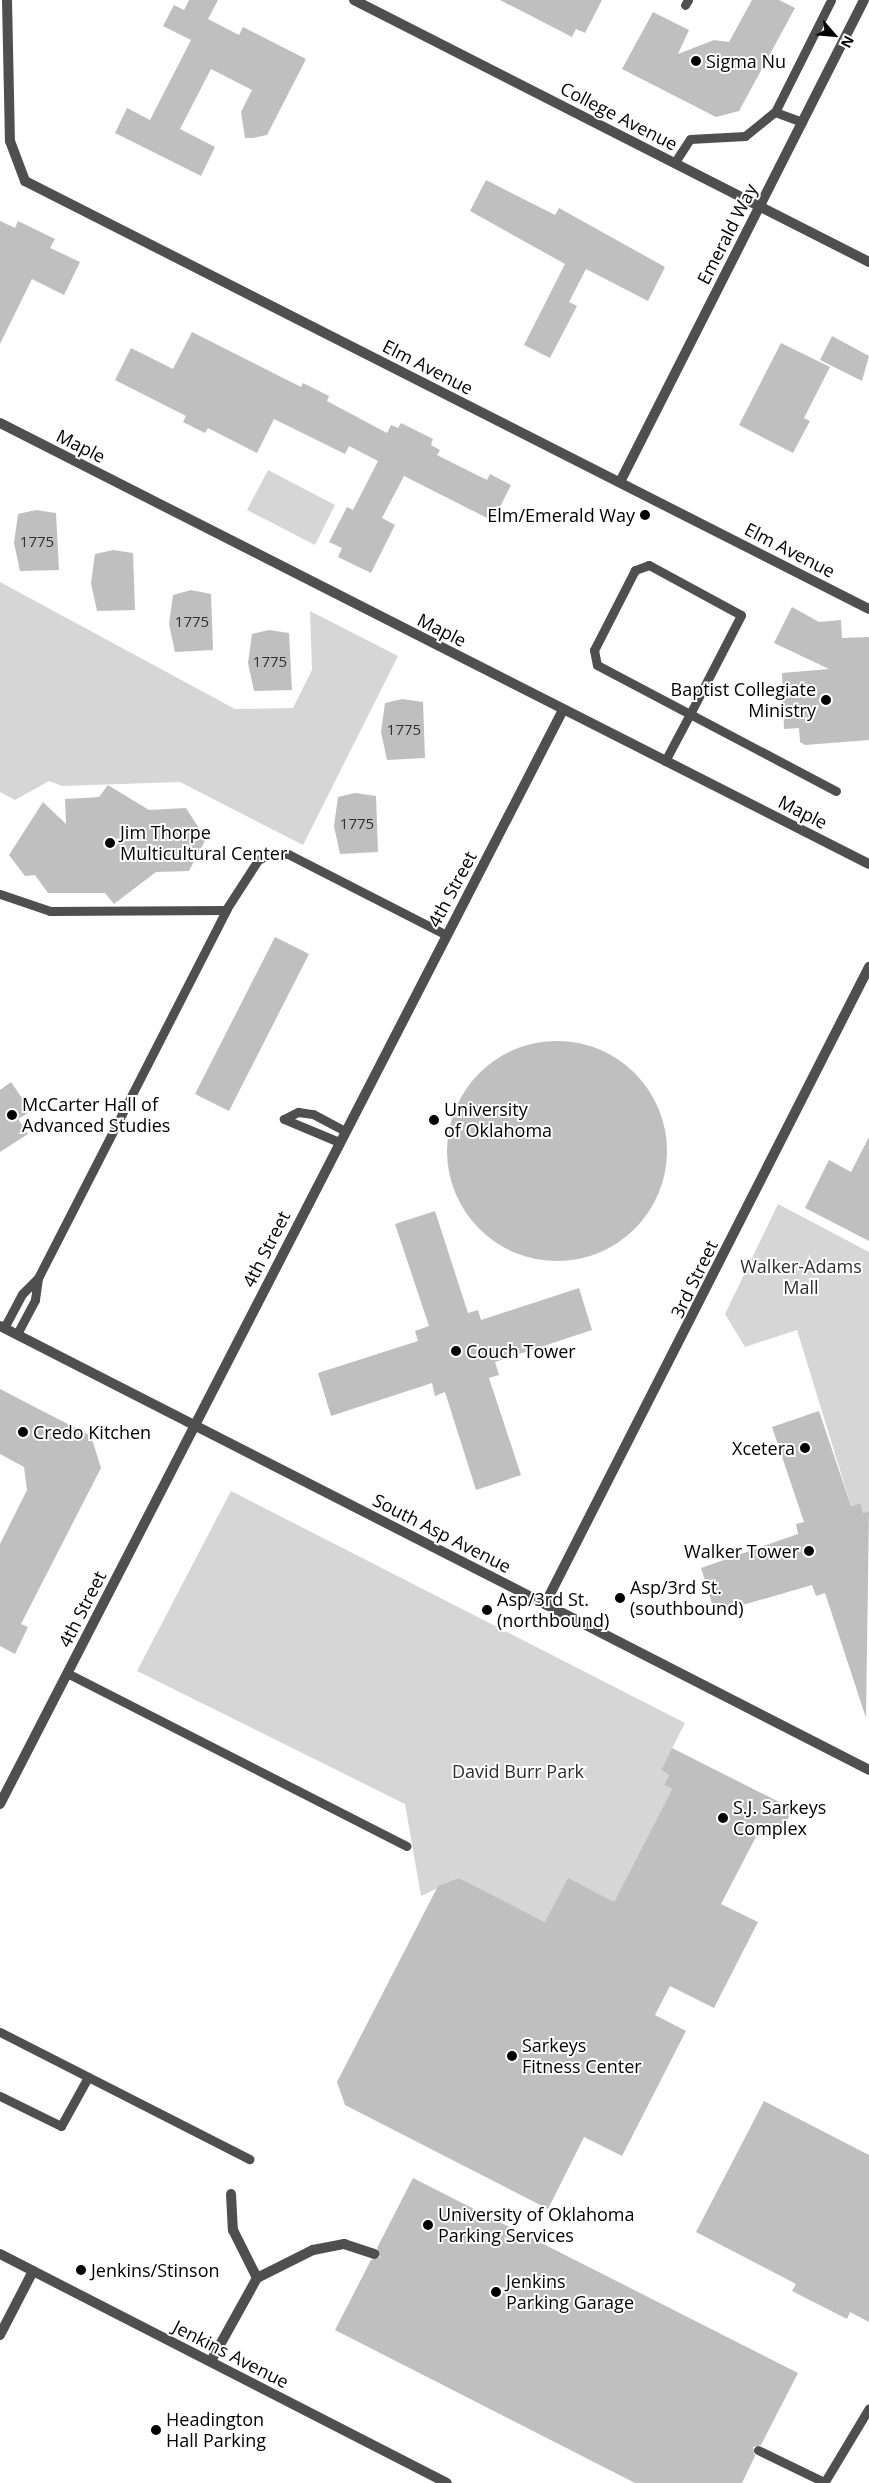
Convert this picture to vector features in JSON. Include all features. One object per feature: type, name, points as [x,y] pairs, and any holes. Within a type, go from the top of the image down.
[{"type":"street","name":"Elm Avenue","points":[[7,0],[4,126],[19,172],[43,192],[869,608]]},
{"type":"street","name":"College Avenue","points":[[354,0],[869,262]]},
{"type":"street","name":"Emerald Way","points":[[620,482],[864,0]]},
{"type":"street","name":"Maple","points":[[0,423],[869,864]]},
{"type":"street","name":"4th Street","points":[[0,1804],[563,710]]},
{"type":"street","name":"3rd Street","points":[[545,1604],[869,967]]},
{"type":"street","name":"South Asp Avenue","points":[[2,1327],[869,1770]]},
{"type":"street","points":[[232,2194],[233,2230],[257,2278]]},
{"type":"street","points":[[210,2362],[257,2278],[313,2250],[344,2244],[374,2254]]},
{"type":"street","name":"Jenkins Avenue","points":[[0,2254],[447,2483]]},
{"type":"street","points":[[0,2335],[33,2271]]},
{"type":"lane","points":[[674,162],[690,139],[745,136],[775,112],[830,2]]},
{"type":"lane","points":[[775,112],[802,122]]},
{"type":"lane","points":[[666,761],[690,714],[741,615],[648,565],[635,570],[594,650],[597,665],[690,714],[836,791]]},
{"type":"lane","points":[[17,1334],[34,1300],[38,1278],[226,910],[258,860],[272,853],[288,854],[446,935]]},
{"type":"lane","points":[[0,894],[50,912],[226,910]]},
{"type":"lane","points":[[339,1142],[284,1119],[298,1112],[313,1114],[345,1131]]},
{"type":"lane","points":[[2,1327],[22,1294],[38,1278]]},
{"type":"lane","points":[[67,1673],[407,1846]]},
{"type":"lane","points":[[0,2032],[249,2159]]},
{"type":"lane","points":[[0,2096],[60,2126],[88,2077]]},
{"type":"lane","points":[[758,2450],[824,2482],[869,2408]]},
{"type":"green space","points":[[268,470],[335,505],[315,545],[247,510]]},
{"type":"green space","points":[[0,582],[235,709],[293,708],[312,670],[310,611],[398,656],[303,845],[180,782],[62,786],[49,781],[15,800],[0,792]]},
{"type":"green space","name":"Walker-Adams Mall","points":[[778,1204],[869,1252],[869,1511],[863,1513],[861,1503],[851,1506],[797,1330],[745,1347],[725,1314]]},
{"type":"green space","name":"David Burr Park","points":[[231,1491],[685,1723],[661,1770],[669,1775],[664,1785],[672,1789],[614,1902],[545,1922],[459,1878],[421,1896],[405,1804],[137,1671]]},
{"type":"building","points":[[189,0],[218,0],[208,19],[239,35],[243,27],[306,59],[267,135],[253,138],[245,138],[241,112],[252,90],[211,69],[180,129],[215,147],[201,176],[115,133],[127,108],[150,120],[191,40],[163,26],[174,5],[184,10]]},
{"type":"building","points":[[500,0],[602,0],[585,33],[576,29],[572,37]]},
{"type":"building","name":"Sigma Nu","points":[[752,0],[779,0],[795,8],[739,111],[716,117],[622,69],[653,12],[689,30],[678,54],[714,40],[729,42]]},
{"type":"building","points":[[486,180],[555,215],[559,208],[665,267],[648,301],[586,269],[569,302],[577,306],[550,358],[524,345],[565,264],[470,211]]},
{"type":"building","points":[[0,221],[15,228],[18,221],[55,239],[50,248],[80,262],[64,295],[32,279],[0,344]]},
{"type":"building","points":[[192,332],[301,387],[303,383],[329,396],[327,401],[387,433],[391,425],[398,428],[401,423],[433,439],[431,445],[440,450],[437,455],[487,480],[490,474],[511,485],[493,521],[404,476],[382,518],[395,525],[371,573],[338,557],[342,548],[329,542],[347,507],[353,510],[378,461],[349,446],[345,454],[274,419],[257,453],[208,428],[205,433],[183,422],[186,416],[115,380],[131,348],[173,369]]},
{"type":"building","points":[[832,336],[869,356],[862,381],[820,360]]},
{"type":"building","points":[[781,343],[830,367],[804,418],[810,421],[793,453],[739,425]]},
{"type":"building","points":[[36,510],[56,513],[59,570],[20,571],[14,543],[18,514]]},
{"type":"building","points":[[113,550],[133,553],[135,610],[97,611],[91,583],[95,554]]},
{"type":"building","points":[[191,590],[211,594],[213,650],[175,652],[169,624],[173,595]]},
{"type":"building","name":"Baptist Collegiate Ministry","points":[[792,607],[819,622],[841,620],[842,638],[869,637],[869,740],[805,745],[800,742],[799,728],[784,729],[782,673],[829,669],[774,643]]},
{"type":"building","points":[[269,630],[289,633],[292,690],[254,691],[248,663],[252,634]]},
{"type":"building","points":[[402,699],[423,702],[425,758],[387,760],[381,732],[385,703]]},
{"type":"building","name":"Jim Thorpe Multicultural Center","points":[[108,785],[149,810],[186,808],[206,839],[189,871],[156,872],[114,904],[105,893],[48,893],[35,875],[25,876],[9,855],[43,802],[66,824],[65,799],[99,797]]},
{"type":"building","points":[[355,793],[376,796],[378,852],[340,854],[334,826],[338,797]]},
{"type":"building","points":[[275,937],[309,954],[229,1111],[195,1094]]},
{"type":"building","points":[[557,1041],[589,1046],[609,1054],[627,1066],[642,1081],[654,1099],[662,1119],[667,1151],[662,1183],[654,1203],[642,1221],[627,1236],[609,1248],[589,1256],[557,1261],[525,1256],[505,1248],[487,1236],[472,1221],[460,1203],[452,1183],[447,1151],[452,1119],[460,1099],[472,1081],[487,1066],[505,1054],[525,1046]]},
{"type":"building","name":"McCarter Hall of Advanced Studies","points":[[11,1082],[31,1111],[18,1119],[28,1134],[0,1152],[0,1090]]},
{"type":"building","points":[[869,1137],[869,1241],[805,1208],[829,1160],[851,1172]]},
{"type":"building","name":"Couch Tower","points":[[435,1211],[468,1313],[478,1310],[481,1320],[579,1288],[592,1330],[495,1362],[499,1375],[489,1378],[521,1475],[476,1490],[445,1392],[435,1396],[432,1383],[331,1416],[318,1373],[418,1341],[415,1331],[429,1326],[395,1224]]},
{"type":"building","points":[[0,1389],[91,1436],[101,1468],[21,1624],[28,1627],[15,1654],[0,1646],[0,1544],[27,1490],[24,1467],[0,1454]]},
{"type":"building","name":"Walker Tower","points":[[819,1411],[851,1506],[861,1503],[863,1513],[869,1511],[866,1718],[825,1593],[816,1596],[812,1585],[715,1613],[701,1568],[798,1534],[796,1524],[804,1522],[772,1427]]},
{"type":"building","name":"Sarkeys Fitness Center","points":[[672,1748],[793,1809],[781,1832],[772,1827],[767,1837],[758,1833],[721,1904],[758,1922],[714,2008],[670,1986],[655,2015],[686,2031],[622,2156],[584,2137],[548,2209],[345,2105],[337,2082],[438,1886],[459,1878],[545,1922],[568,1878],[614,1902],[672,1789],[664,1785],[669,1775],[661,1770]]},
{"type":"building","points":[[764,2101],[869,2155],[869,2322],[850,2312],[847,2319],[792,2291],[796,2284],[696,2232]]},
{"type":"building","name":"Jenkins Parking Garage","points":[[413,2178],[798,2373],[761,2445],[753,2447],[755,2456],[742,2483],[635,2483],[335,2330],[371,2260],[380,2257],[377,2248]]},
{"type":"place","name":"Sigma Nu","points":[[696,61]]},
{"type":"place","name":"Elm/Emerald Way","points":[[645,515]]},
{"type":"place","name":"Baptist Collegiate Ministry","points":[[826,700]]},
{"type":"place","name":"Jim Thorpe Multicultural Center","points":[[110,843]]},
{"type":"place","name":"McCarter Hall of Advanced Studies","points":[[12,1115]]},
{"type":"place","name":"University of Oklahoma","points":[[434,1120]]},
{"type":"place","name":"Couch Tower","points":[[456,1351]]},
{"type":"place","name":"Credo Kitchen","points":[[23,1432]]},
{"type":"place","name":"Xcetera","points":[[805,1448]]},
{"type":"place","name":"Walker Tower","points":[[809,1551]]},
{"type":"place","name":"Asp/3rd St. (southbound)","points":[[620,1598]]},
{"type":"place","name":"Asp/3rd St. (northbound)","points":[[487,1610]]},
{"type":"place","name":"S.J. Sarkeys Complex","points":[[723,1818]]},
{"type":"place","name":"Sarkeys Fitness Center","points":[[512,2056]]},
{"type":"place","name":"University of Oklahoma Parking Services","points":[[428,2225]]},
{"type":"place","name":"Jenkins/Stinson","points":[[81,2270]]},
{"type":"place","name":"Jenkins Parking Garage","points":[[496,2292]]},
{"type":"place","name":"Headington Hall Parking","points":[[156,2430]]}]
